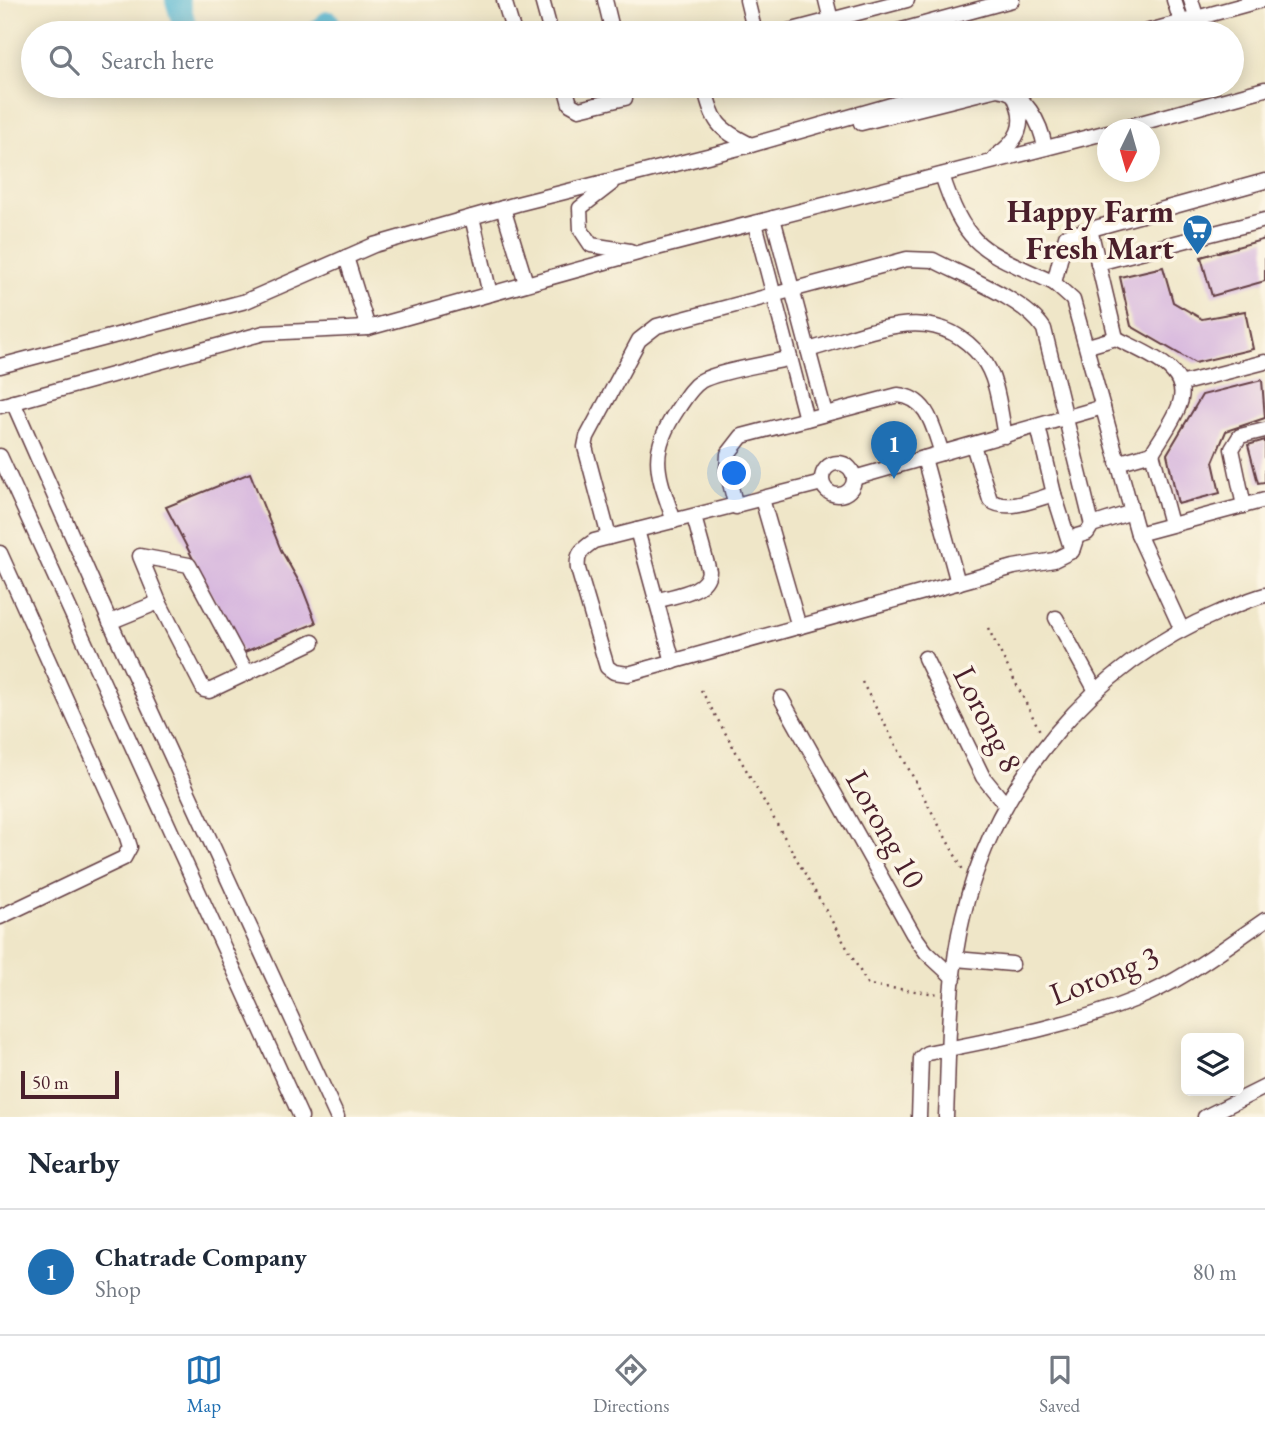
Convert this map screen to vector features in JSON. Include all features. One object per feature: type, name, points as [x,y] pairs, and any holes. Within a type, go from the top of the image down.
[{"type":"street","points":[[504,0],[510,21]]},
{"type":"street","points":[[542,0],[548,21]]},
{"type":"street","points":[[604,0],[610,21]]},
{"type":"street","points":[[747,0],[752,21]]},
{"type":"street","points":[[826,0],[831,20]]},
{"type":"street","points":[[827,21],[858,6],[907,0]]},
{"type":"street","points":[[935,21],[1012,0]]},
{"type":"street","points":[[1174,0],[1181,21]]},
{"type":"street","points":[[1191,0],[1197,19]]},
{"type":"street","points":[[1186,21],[1262,0]]},
{"type":"street","points":[[1244,95],[1265,89]]},
{"type":"street","points":[[568,98],[570,104],[579,109],[625,98]]},
{"type":"street","points":[[707,98],[713,120],[728,134],[751,145]]},
{"type":"street","points":[[0,366],[246,301],[374,246],[472,217],[751,145],[916,98]]},
{"type":"street","points":[[822,125],[854,125],[961,98]]},
{"type":"street","points":[[986,163],[1010,147],[1020,129],[1021,116],[1015,98]]},
{"type":"street","points":[[1016,98],[1028,106],[1036,120],[1045,148]]},
{"type":"street","points":[[1155,119],[1232,98]]},
{"type":"street","points":[[337,1117],[7,404],[264,333],[368,328],[645,251],[1097,134]]},
{"type":"street","points":[[942,174],[954,212],[972,239],[988,251],[1054,283],[1073,300],[1088,346],[1138,534],[1181,628]]},
{"type":"street","points":[[624,177],[594,195],[580,208],[581,230],[591,245],[645,251]]},
{"type":"street","points":[[1054,283],[1066,236],[1265,181]]},
{"type":"street","points":[[503,208],[526,283]]},
{"type":"street","points":[[472,217],[489,294]]},
{"type":"street","points":[[773,218],[825,413]]},
{"type":"street","points":[[1098,263],[1265,220]]},
{"type":"street","points":[[755,223],[806,419]]},
{"type":"street","points":[[1090,229],[1116,338]]},
{"type":"street","points":[[346,257],[368,328]]},
{"type":"street","points":[[609,537],[585,447],[587,437],[639,340],[657,326],[907,259],[933,260],[1018,306],[1039,321],[1044,329],[1092,525]]},
{"type":"street","points":[[808,350],[915,322],[935,324],[954,333],[983,359],[995,384],[1005,436]]},
{"type":"street","points":[[1088,346],[1116,338],[1172,368],[1180,384],[1180,404],[1152,453],[1117,463]]},
{"type":"street","points":[[674,522],[658,468],[657,452],[662,432],[690,391],[702,380],[790,358]]},
{"type":"street","points":[[1180,384],[1265,362]]},
{"type":"street","points":[[736,507],[727,471],[728,454],[734,444],[742,436],[825,413],[898,395],[911,396],[923,404],[942,453]]},
{"type":"street","points":[[854,478],[1103,407]]},
{"type":"street","points":[[1038,426],[1054,494],[1072,551]]},
{"type":"street","points":[[1244,506],[1232,449],[1240,436],[1265,430]]},
{"type":"street","points":[[973,445],[990,500],[995,504],[1005,506],[1054,494]]},
{"type":"street","points":[[1152,453],[1171,524]]},
{"type":"street","points":[[0,456],[301,1117]]},
{"type":"street","points":[[924,458],[958,583]]},
{"type":"street","points":[[835,463],[849,468],[854,478],[850,489],[840,495],[829,492],[822,483],[825,469],[835,463]]},
{"type":"street","points":[[822,483],[594,541],[582,548],[577,558],[607,667],[614,672],[628,674],[958,583],[1054,560],[1072,551],[1077,536],[1087,533],[1092,525],[1132,512]]},
{"type":"street","points":[[762,499],[799,627]]},
{"type":"street","points":[[1138,534],[1265,500]]},
{"type":"street","points":[[656,601],[703,586],[708,579],[709,571],[694,517]]},
{"type":"street","points":[[637,530],[673,662]]},
{"type":"street","points":[[0,553],[124,828],[130,847],[124,858],[0,917]]},
{"type":"street","points":[[247,673],[189,565],[141,556],[159,602],[200,687],[209,691],[313,642]]},
{"type":"street","points":[[946,1117],[952,995],[962,918],[983,848],[1005,804],[1046,744],[1096,691],[1181,628],[1265,595]]},
{"type":"street","points":[[110,622],[159,602]]},
{"type":"street","points":[[1056,618],[1096,691]]},
{"type":"street","name":"Lorong 8","points":[[925,658],[983,777],[1005,804]]},
{"type":"street","name":"Lorong 10","points":[[781,698],[913,934],[954,978]]},
{"type":"street","name":"Lorong 3","points":[[919,1117],[920,1058],[1062,1023],[1138,999],[1207,960],[1265,920]]},
{"type":"street","points":[[956,959],[1012,964]]},
{"type":"street","points":[[1205,1117],[1265,1087]]},
{"type":"path","points":[[988,628],[1046,744]]},
{"type":"path","points":[[862,682],[964,871],[974,876]]},
{"type":"path","points":[[701,690],[867,985],[952,995]]},
{"type":"building","points":[[1265,239],[1265,281],[1212,296],[1201,257]]},
{"type":"building","points":[[1163,267],[1173,302],[1202,319],[1245,311],[1253,349],[1195,363],[1131,326],[1120,277]]},
{"type":"building","points":[[1262,380],[1265,418],[1226,431],[1213,462],[1220,493],[1178,504],[1167,454],[1202,395]]},
{"type":"building","points":[[1265,440],[1265,482],[1258,483],[1248,445]]},
{"type":"building","points":[[250,473],[281,550],[302,587],[316,623],[242,653],[166,507]]},
{"type":"waterway","points":[[177,0],[183,21]]},
{"type":"place","name":"Happy Farm Fresh Mart","points":[[1197,256]]},
{"type":"place","name":"Chatrade Company","points":[[894,479]]}]
